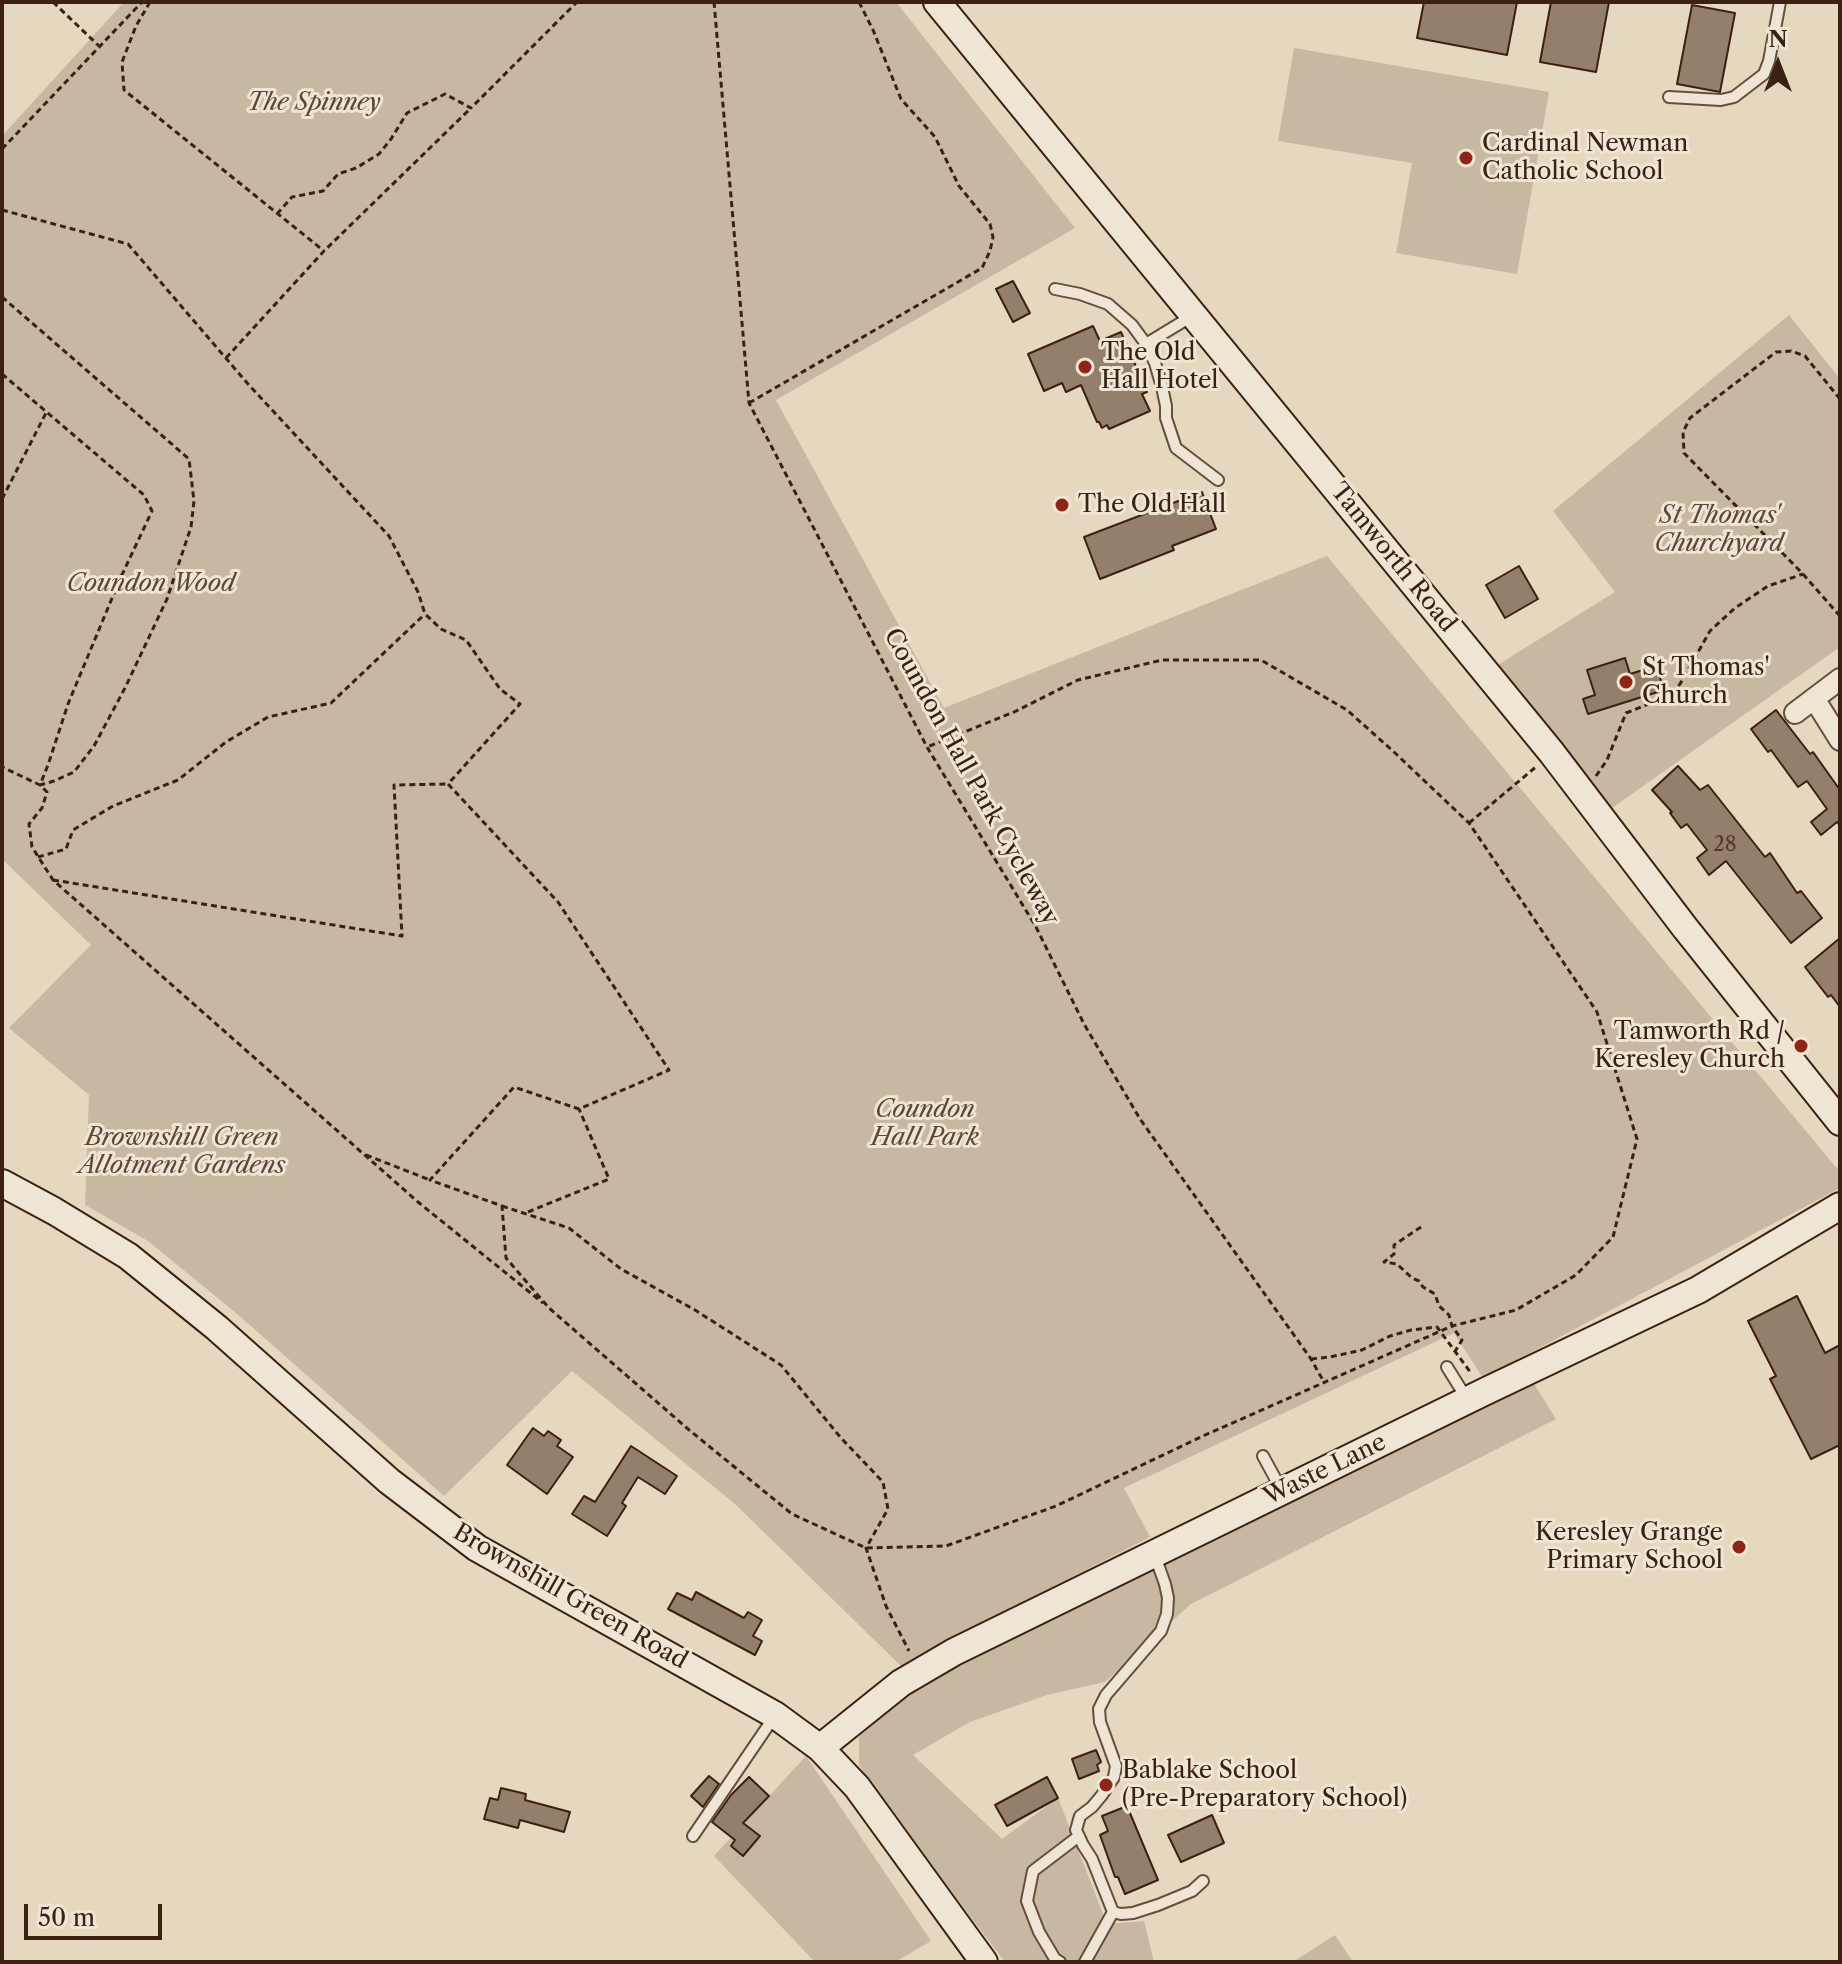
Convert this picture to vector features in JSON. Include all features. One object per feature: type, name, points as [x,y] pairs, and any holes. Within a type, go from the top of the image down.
[{"type":"street","name":"Tamworth Road","points":[[937,2],[1552,753],[1686,929],[1840,1122]]},
{"type":"street","points":[[1795,713],[1840,679]]},
{"type":"street","points":[[1815,700],[1840,740]]},
{"type":"street","name":"Brownshill Green Road","points":[[2,1183],[128,1256],[217,1328],[389,1481],[477,1548],[775,1715],[820,1748],[857,1787],[984,1962]]},
{"type":"street","name":"Waste Lane","points":[[820,1748],[901,1683],[954,1652],[1698,1290],[1840,1206]]},
{"type":"lane","points":[[1669,97],[1721,100],[1734,97],[1764,74],[1780,2]]},
{"type":"lane","points":[[1055,289],[1108,304],[1132,325],[1155,363],[1166,418],[1176,448],[1218,480]]},
{"type":"lane","points":[[1146,344],[1194,315]]},
{"type":"lane","points":[[1447,1367],[1476,1396]]},
{"type":"lane","points":[[1263,1456],[1282,1491]]},
{"type":"lane","points":[[1113,1912],[1092,1859],[1076,1830],[1080,1816],[1092,1807],[1114,1777],[1116,1766],[1100,1722],[1099,1709],[1106,1695],[1161,1631],[1167,1614],[1165,1584],[1154,1555]]},
{"type":"lane","points":[[693,1836],[775,1715]]},
{"type":"lane","points":[[1060,1962],[1039,1932],[1027,1901],[1033,1871],[1079,1836]]},
{"type":"lane","points":[[1113,1912],[1133,1913],[1158,1905],[1192,1891],[1203,1881]]},
{"type":"lane","points":[[1085,1962],[1113,1912]]},
{"type":"path","points":[[53,2],[99,46]]},
{"type":"path","points":[[2,149],[142,2]]},
{"type":"path","points":[[150,2],[136,26],[122,62],[124,90],[324,251]]},
{"type":"path","points":[[226,358],[324,251],[577,2]]},
{"type":"path","name":"Coundon Hall Park Cycleway","points":[[714,2],[749,403],[927,747],[1036,927],[1084,1024],[1140,1119],[1311,1359],[1324,1382]]},
{"type":"path","points":[[749,403],[982,268],[990,251],[993,237],[990,224],[959,186],[935,137],[901,99],[859,2]]},
{"type":"path","points":[[277,214],[292,197],[323,191],[338,174],[356,168],[379,154],[407,113],[445,94],[471,108]]},
{"type":"path","points":[[2,210],[128,244],[226,358],[389,536],[418,592],[425,614],[441,629],[466,640],[500,689],[520,704],[448,784],[394,785],[402,936],[53,880]]},
{"type":"path","points":[[2,297],[189,459],[194,501],[191,527],[167,599],[94,746],[74,772],[40,785]]},
{"type":"path","points":[[1840,399],[1805,356],[1791,351],[1776,352],[1690,418],[1683,432],[1684,453],[1840,616]]},
{"type":"path","points":[[2,374],[144,495],[152,511],[68,704],[40,785]]},
{"type":"path","points":[[2,499],[47,411]]},
{"type":"path","points":[[1594,779],[1607,760],[1626,713],[1668,696],[1680,684],[1710,631],[1735,608],[1768,586],[1803,574]]},
{"type":"path","points":[[38,857],[66,849],[73,830],[113,806],[178,780],[226,742],[268,717],[331,703],[425,614]]},
{"type":"path","points":[[2,767],[40,785],[47,792],[42,808],[29,824],[32,847],[53,880],[418,1202],[549,1308],[688,1429],[792,1514],[866,1548],[946,1546],[1056,1506],[1440,1330],[1516,1310],[1576,1275],[1613,1237],[1637,1139],[1597,1012],[1469,823],[1347,710],[1261,660],[1162,660],[1078,680],[1014,712],[927,747]]},
{"type":"path","points":[[1469,823],[1552,753]]},
{"type":"path","points":[[430,1180],[514,1087],[579,1109],[669,1070],[558,902],[448,784]]},
{"type":"path","points":[[525,1213],[609,1179],[579,1109]]},
{"type":"path","points":[[363,1154],[569,1228],[621,1269],[695,1310],[781,1365],[841,1438],[883,1482],[888,1509],[866,1548],[886,1606],[920,1672]]},
{"type":"path","points":[[502,1206],[506,1258],[549,1308]]},
{"type":"path","points":[[1421,1227],[1394,1245],[1394,1254],[1384,1262],[1397,1264],[1435,1294],[1439,1306],[1449,1315],[1452,1326],[1462,1340],[1455,1351]]},
{"type":"path","points":[[1311,1359],[1362,1350],[1390,1336],[1437,1327],[1455,1351],[1476,1396]]},
{"type":"green space","name":"Coundon Hall Park","points":[[124,2],[896,2],[1075,228],[776,400],[944,708],[1327,556],[1840,1172],[1840,1188],[1483,1378],[1454,1333],[1124,1488],[1150,1537],[902,1667],[735,1504],[572,1371],[444,1496],[236,1313],[148,1241],[85,1205],[89,1095],[9,1028],[91,945],[2,859],[2,136]]},
{"type":"green space","points":[[1294,48],[1549,92],[1517,274],[1396,253],[1412,163],[1278,141]]},
{"type":"green space","name":"St Thomas' Churchyard","points":[[1789,315],[1840,379],[1840,647],[1612,808],[1496,666],[1615,592],[1553,511]]},
{"type":"green space","points":[[1533,1382],[1556,1419],[1191,1604],[1105,1682],[1047,1695],[970,1722],[913,1755],[1002,1839],[1058,1798],[1107,1924],[1144,1921],[1154,1962],[1005,1962],[876,1793],[859,1765],[859,1737],[915,1685]]},
{"type":"green space","points":[[806,1756],[931,1941],[895,1962],[815,1962],[714,1856]]},
{"type":"green space","points":[[1335,1935],[1353,1962],[1293,1962]]},
{"type":"building","points":[[1424,2],[1517,2],[1507,55],[1417,38]]},
{"type":"building","name":"Cardinal Newman Catholic School","points":[[1551,2],[1609,2],[1596,72],[1540,62]]},
{"type":"building","name":"Cardinal Newman Catholic School","points":[[1692,5],[1735,13],[1720,92],[1677,84]]},
{"type":"building","points":[[1013,281],[1030,313],[1013,322],[996,289]]},
{"type":"building","name":"The Old Hall Hotel","points":[[1093,326],[1100,341],[1121,332],[1147,392],[1142,394],[1150,411],[1109,429],[1107,425],[1102,428],[1097,422],[1081,385],[1066,392],[1062,383],[1044,391],[1028,354]]},
{"type":"building","points":[[1202,492],[1216,529],[1172,546],[1174,550],[1100,579],[1084,537]]},
{"type":"building","points":[[1519,566],[1538,599],[1505,618],[1486,585]]},
{"type":"building","name":"St Thomas' Church","points":[[1625,658],[1630,674],[1656,666],[1664,690],[1588,714],[1583,699],[1595,695],[1587,670]]},
{"type":"building","points":[[1776,710],[1810,754],[1813,752],[1840,790],[1840,826],[1837,822],[1821,835],[1811,822],[1827,809],[1807,781],[1798,787],[1751,729]]},
{"type":"building","points":[[1678,766],[1700,790],[1708,785],[1765,857],[1770,853],[1797,893],[1801,891],[1822,918],[1791,943],[1726,861],[1709,875],[1697,858],[1707,850],[1687,824],[1681,828],[1672,812],[1652,790]]},
{"type":"building","points":[[1840,938],[1840,1007],[1831,995],[1828,997],[1805,967]]},
{"type":"building","points":[[1797,1296],[1825,1353],[1840,1345],[1840,1445],[1811,1459],[1770,1379],[1776,1376],[1748,1321]]},
{"type":"building","points":[[533,1428],[544,1436],[548,1431],[561,1440],[557,1446],[573,1457],[547,1494],[507,1465]]},
{"type":"building","points":[[631,1446],[677,1476],[665,1494],[638,1477],[622,1503],[626,1506],[607,1536],[572,1514],[584,1496],[595,1502]]},
{"type":"building","points":[[696,1592],[744,1618],[748,1612],[762,1620],[753,1636],[762,1641],[755,1655],[668,1609],[677,1593],[692,1600]]},
{"type":"building","points":[[1096,1750],[1101,1762],[1097,1765],[1099,1771],[1079,1779],[1072,1759]]},
{"type":"building","points":[[709,1776],[719,1784],[703,1807],[691,1796]]},
{"type":"building","points":[[749,1777],[769,1796],[743,1823],[760,1836],[743,1856],[731,1846],[735,1840],[712,1822],[731,1795]]},
{"type":"building","points":[[1047,1777],[1058,1798],[1007,1826],[995,1805]]},
{"type":"building","points":[[501,1788],[526,1794],[525,1800],[570,1812],[564,1832],[520,1820],[518,1828],[484,1819],[490,1798],[498,1800]]},
{"type":"building","points":[[1127,1806],[1158,1880],[1125,1894],[1118,1877],[1115,1877],[1100,1835],[1108,1831],[1102,1816]]},
{"type":"building","points":[[1212,1815],[1224,1843],[1181,1862],[1168,1835]]},
{"type":"place","name":"Cardinal Newman Catholic School","points":[[1466,158]]},
{"type":"place","name":"The Old Hall Hotel","points":[[1085,367]]},
{"type":"place","name":"The Old Hall","points":[[1062,505]]},
{"type":"place","name":"St Thomas' Church","points":[[1626,682]]},
{"type":"place","name":"Tamworth Rd / Keresley Church","points":[[1801,1046]]},
{"type":"place","name":"Keresley Grange Primary School","points":[[1739,1547]]},
{"type":"place","name":"Bablake School (Pre-Preparatory School)","points":[[1106,1785]]},
{"type":"park label","name":"The Spinney","points":[[314,103]]},
{"type":"park label","name":"Coundon Wood","points":[[151,584]]},
{"type":"park label","name":"Brownshill Green Allotment Gardens","points":[[182,1152]]}]
